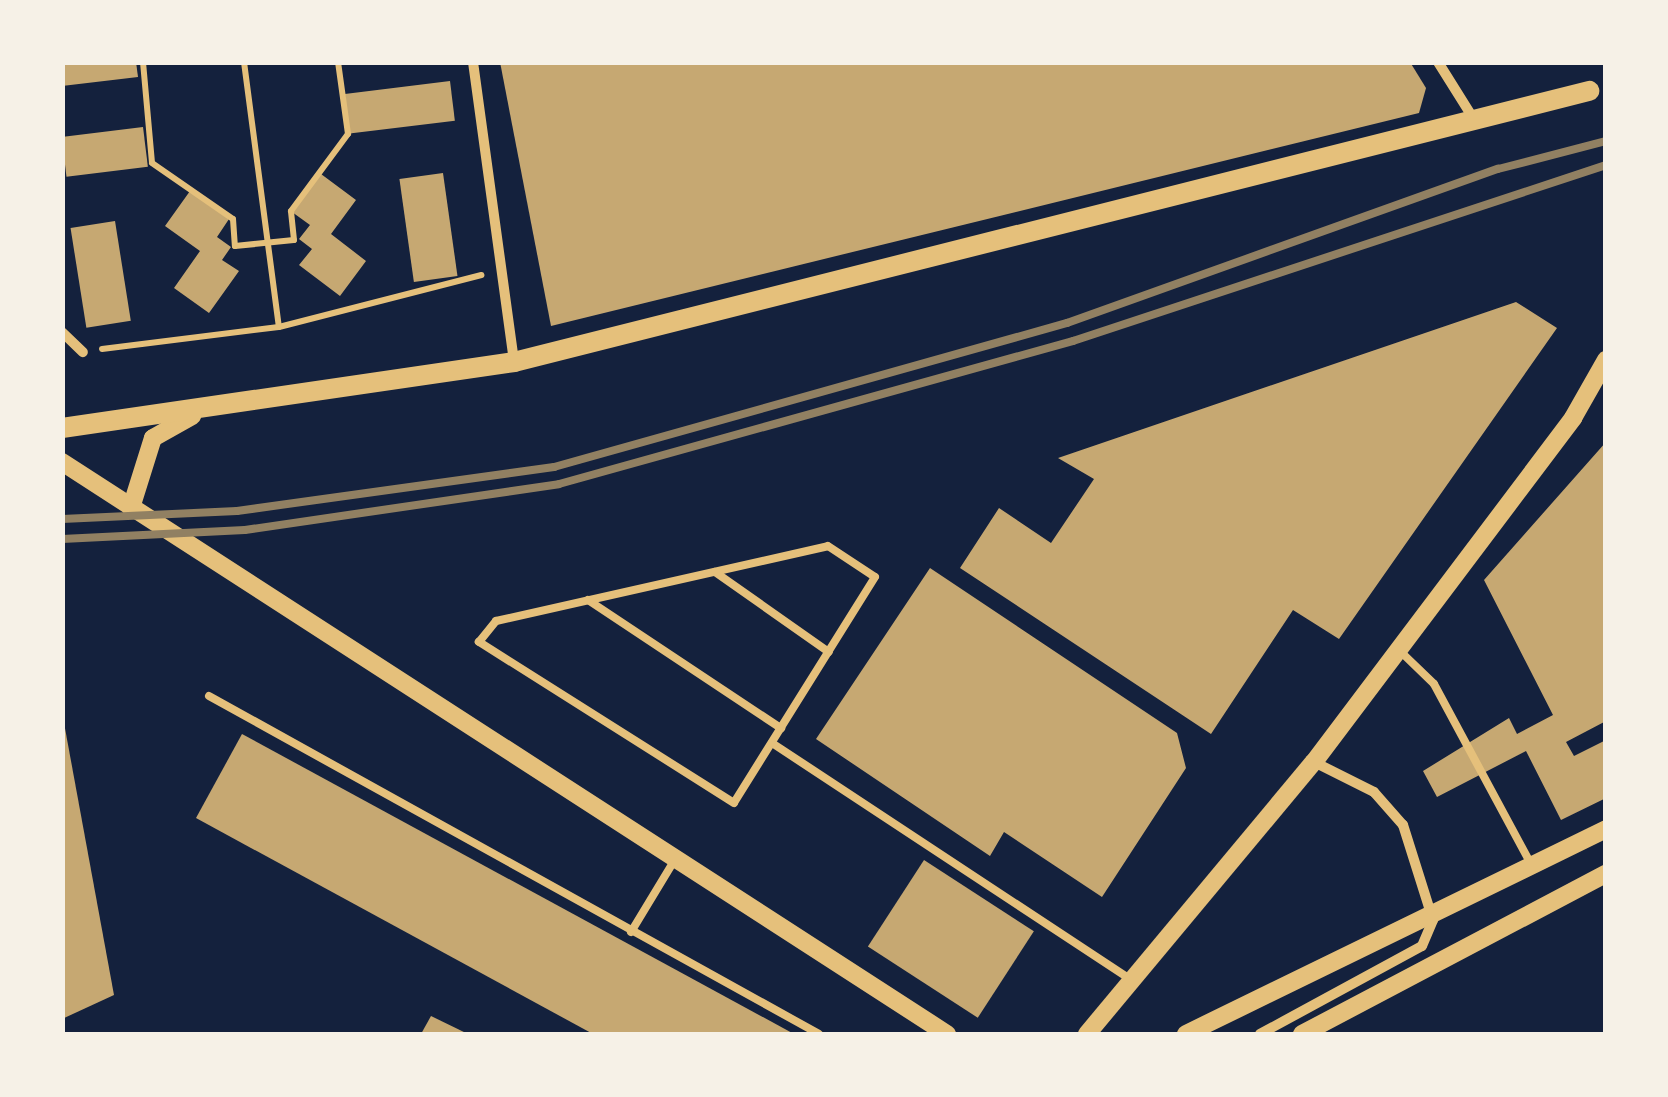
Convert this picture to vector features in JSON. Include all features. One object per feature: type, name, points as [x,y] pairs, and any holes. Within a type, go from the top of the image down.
[{"type":"main road","points":[[62,428],[192,416],[514,362],[1476,122],[1589,90]]},
{"type":"street","points":[[473,62],[514,362]]},
{"type":"street","points":[[1438,62],[1476,122]]},
{"type":"street","points":[[62,332],[84,352]]},
{"type":"street","points":[[1087,1034],[1314,762],[1573,418],[1606,360]]},
{"type":"street","points":[[131,508],[153,438],[192,416]]},
{"type":"street","points":[[62,462],[190,553],[948,1034]]},
{"type":"street","points":[[1260,1034],[1422,946],[1433,920],[1402,825],[1374,792],[1314,762]]},
{"type":"street","points":[[1186,1034],[1433,920],[1606,829]]},
{"type":"street","points":[[1302,1034],[1606,874]]},
{"type":"lane","points":[[828,546],[876,577],[734,803],[480,642],[496,621],[588,600],[828,546]]},
{"type":"lane","points":[[715,572],[828,652]]},
{"type":"lane","points":[[588,600],[781,728]]},
{"type":"lane","points":[[1397,648],[1434,684],[1532,866]]},
{"type":"lane","points":[[209,696],[819,1034]]},
{"type":"lane","points":[[772,743],[1134,982]]},
{"type":"lane","points":[[631,932],[674,861]]},
{"type":"path","points":[[142,62],[152,163],[233,219],[235,246],[294,240],[291,212],[348,134],[338,62]]},
{"type":"path","points":[[244,62],[279,326]]},
{"type":"path","points":[[1493,62],[1544,62]]},
{"type":"path","points":[[84,352],[279,326],[502,272]]},
{"type":"building","points":[[62,62],[136,62],[138,77],[62,86]]},
{"type":"building","points":[[500,62],[1410,62],[1426,88],[1419,113],[551,326]]},
{"type":"building","points":[[450,81],[455,121],[350,134],[345,94]]},
{"type":"building","points":[[143,127],[148,167],[66,177],[62,137]]},
{"type":"building","points":[[443,173],[457,276],[414,282],[399,179]]},
{"type":"building","points":[[321,174],[356,200],[331,234],[366,261],[340,296],[299,265],[312,249],[299,239],[310,225],[292,212]]},
{"type":"building","points":[[190,191],[229,219],[217,237],[231,247],[222,260],[239,271],[209,313],[174,288],[200,251],[165,226]]},
{"type":"building","points":[[115,221],[131,321],[86,328],[71,228]]},
{"type":"building","points":[[1516,302],[1557,328],[1339,639],[1293,610],[1211,734],[960,568],[999,508],[1051,543],[1094,479],[1058,458]]},
{"type":"building","points":[[1606,442],[1606,721],[1566,742],[1574,756],[1606,740],[1606,798],[1561,820],[1526,751],[1437,797],[1423,771],[1509,718],[1517,734],[1553,715],[1484,580]]},
{"type":"building","points":[[930,568],[1177,733],[1186,768],[1102,897],[1004,832],[990,856],[816,739]]},
{"type":"building","points":[[62,712],[114,995],[62,1019]]},
{"type":"building","points":[[242,734],[794,1034],[593,1034],[196,818]]},
{"type":"building","points":[[924,860],[1034,931],[978,1018],[868,946]]},
{"type":"building","points":[[431,1016],[468,1034],[421,1034]]},
{"type":"railway","points":[[62,519],[237,511],[554,467],[1067,323],[1498,169],[1606,141]]},
{"type":"railway","points":[[62,539],[245,530],[559,484],[1073,341],[1606,165]]}]
